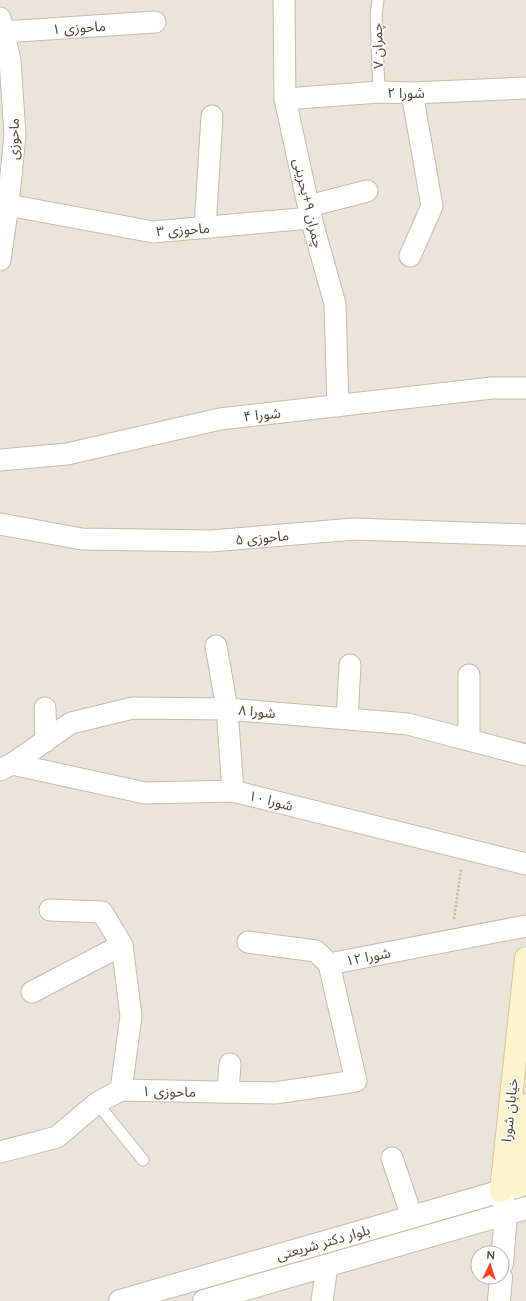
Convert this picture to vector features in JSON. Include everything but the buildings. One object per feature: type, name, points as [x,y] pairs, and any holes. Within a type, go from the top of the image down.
[{"type":"main road","name":"خیابان شورا","points":[[515,1187],[526,958]]},
{"type":"main road","name":"خیابان شورا","points":[[515,1187],[526,1105]]},
{"type":"street","name":"چمران ۹+بحرینی","points":[[284,0],[285,99],[310,212],[335,304],[338,406]]},
{"type":"street","name":"ماحوزی ۱","points":[[2,25],[155,22]]},
{"type":"street","name":"ماحوزی","points":[[0,260],[8,204],[7,137],[10,60],[2,25]]},
{"type":"street","name":"شورا ۲","points":[[285,99],[379,92],[412,93],[526,88]]},
{"type":"street","points":[[410,256],[432,206],[412,93]]},
{"type":"street","points":[[205,227],[212,116]]},
{"type":"street","name":"ماحوزی ۳","points":[[8,204],[153,232],[205,227],[310,212],[367,191]]},
{"type":"street","name":"شورا ۴","points":[[0,460],[67,454],[220,419],[492,388],[526,388]]},
{"type":"street","name":"ماحوزی ۵","points":[[0,524],[82,539],[211,541],[354,529],[526,535]]},
{"type":"street","points":[[216,646],[226,709],[233,791]]},
{"type":"street","points":[[347,719],[350,666]]},
{"type":"street","points":[[469,675],[469,740]]},
{"type":"street","points":[[45,708],[46,741]]},
{"type":"street","name":"شورا ۸","points":[[6,767],[71,724],[133,708],[226,709],[408,724],[526,755]]},
{"type":"street","name":"شورا ۱۰","points":[[6,767],[145,793],[233,791],[526,864]]},
{"type":"street","points":[[50,910],[102,912],[122,945],[130,1016],[121,1090]]},
{"type":"street","name":"شورا ۱۲","points":[[356,1082],[329,964],[526,926]]},
{"type":"street","points":[[248,942],[316,951],[329,964]]},
{"type":"street","points":[[32,992],[122,945]]},
{"type":"street","points":[[228,1092],[230,1064]]},
{"type":"street","name":"ماحوزی ۱","points":[[0,1152],[57,1138],[97,1103],[121,1090],[275,1093],[356,1082]]},
{"type":"street","points":[[392,1158],[412,1217]]},
{"type":"street","points":[[503,1245],[506,1214],[515,1187]]},
{"type":"street","name":"بلوار دکتر شریعتی","points":[[120,1301],[515,1187]]},
{"type":"street","name":"بلوار دکتر شریعتی","points":[[204,1301],[526,1208]]},
{"type":"street","points":[[322,1301],[327,1266]]},
{"type":"street","points":[[499,1301],[500,1285]]},
{"type":"lane","name":"چمران ۷","points":[[378,0],[376,15],[379,92]]},
{"type":"lane","points":[[97,1103],[143,1160]]},
{"type":"path","points":[[451,940],[463,848]]},
{"type":"shaded area","points":[[0,0],[526,0],[526,1301],[0,1301]]}]
